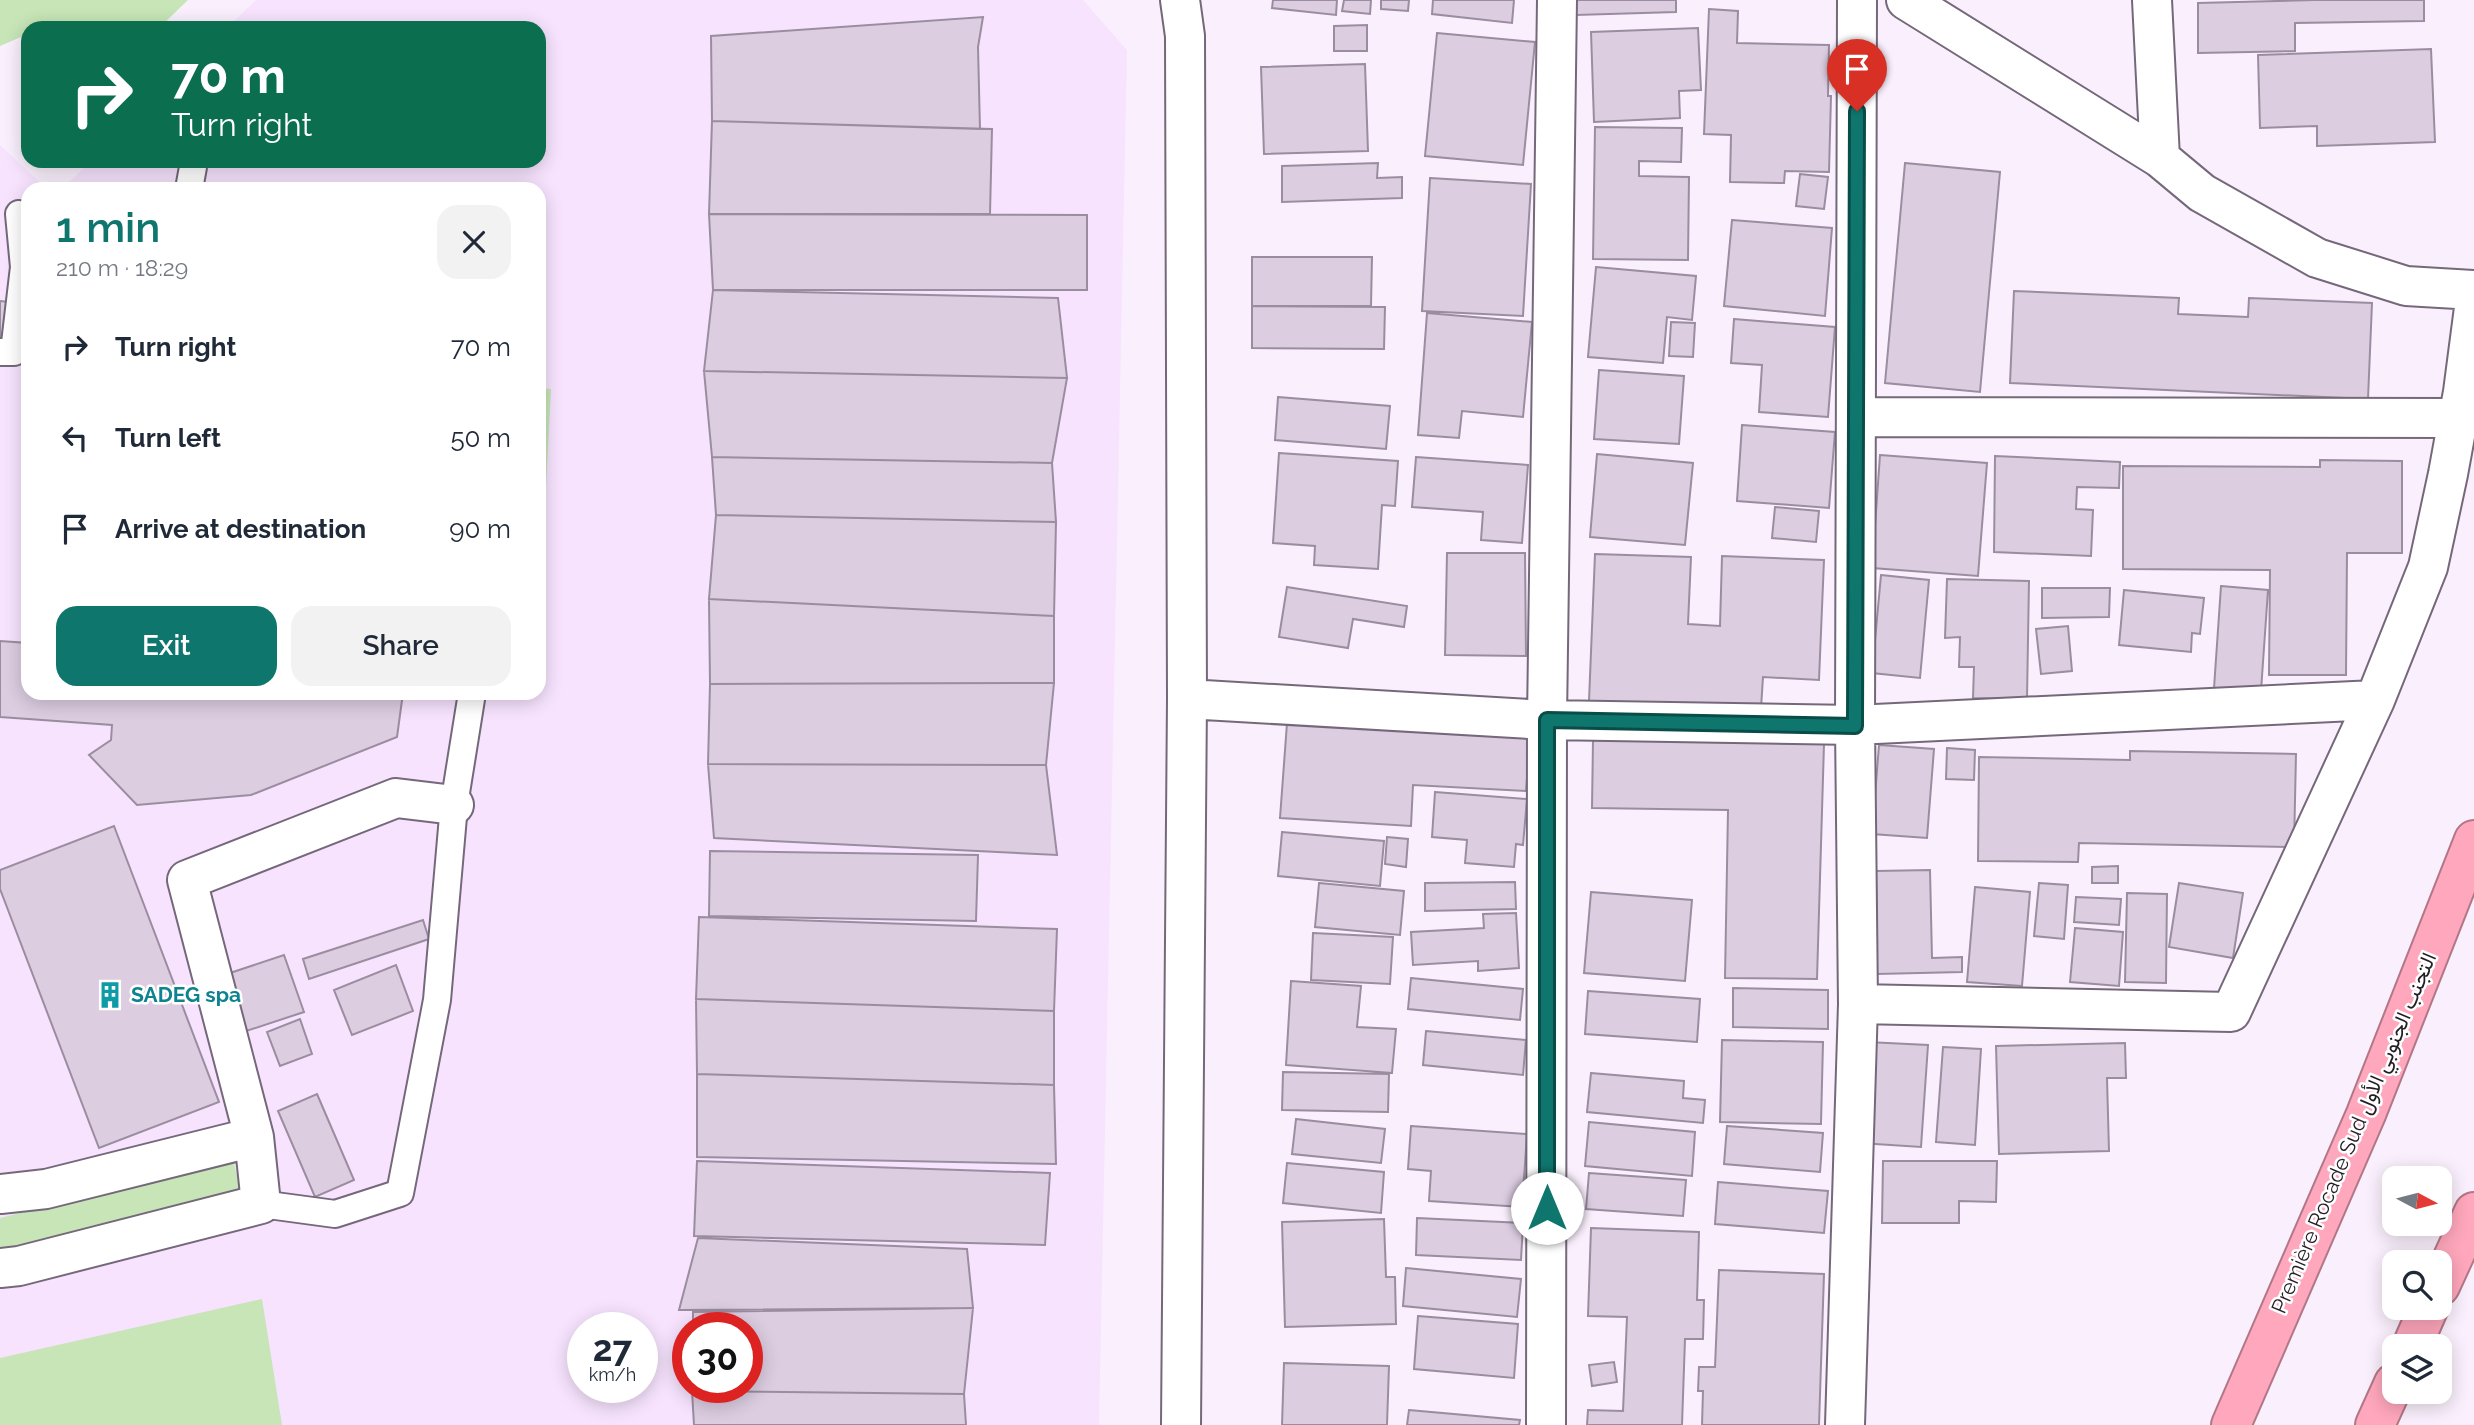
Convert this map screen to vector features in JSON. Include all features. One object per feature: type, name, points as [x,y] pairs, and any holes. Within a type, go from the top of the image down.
[{"type":"highway","name":"Première Rocade Sud التجنب الجنوبي الأول","points":[[2231,1425],[2366,1114],[2474,840]]},
{"type":"highway","points":[[2452,1260],[2474,1212]]},
{"type":"highway","points":[[2375,1425],[2384,1404]]},
{"type":"street","points":[[1181,0],[1185,36],[1187,699],[1181,1425]]},
{"type":"street","points":[[1546,1425],[1547,720],[1557,0]]},
{"type":"street","points":[[1845,1425],[1858,1004],[1855,726],[1858,417],[1857,0]]},
{"type":"street","points":[[1906,0],[2160,158],[2202,193],[2317,258],[2406,286],[2474,290]]},
{"type":"street","points":[[2152,0],[2160,158]]},
{"type":"street","points":[[1858,1004],[2231,1012],[2375,700],[2428,567],[2458,418],[2474,308]]},
{"type":"street","points":[[1858,417],[2458,418]]},
{"type":"street","points":[[1187,699],[1547,720],[1855,726],[2375,700]]},
{"type":"street","points":[[0,1268],[19,1266],[261,1204],[254,1137],[187,880],[396,798],[454,805]]},
{"type":"street","points":[[0,1194],[46,1189],[254,1137]]},
{"type":"lane","points":[[19,214],[21,235]]},
{"type":"lane","points":[[0,352],[14,352],[21,292]]},
{"type":"lane","points":[[261,1204],[335,1214],[400,1193],[436,1000],[454,805],[471,700]]},
{"type":"shaded area","points":[[256,0],[1083,0],[1127,50],[1099,1425],[0,1425],[0,145],[21,165],[21,168],[25,168],[40,182],[21,182],[21,700],[546,700],[546,182],[69,182],[84,168],[546,168],[546,21],[234,21]]},
{"type":"green space","points":[[0,0],[188,0],[166,21],[21,21],[21,37],[0,46]]},
{"type":"green space","points":[[546,389],[551,389],[546,487]]},
{"type":"green space","points":[[233,1159],[245,1211],[0,1288],[0,1218]]},
{"type":"green space","points":[[262,1299],[282,1425],[0,1425],[0,1358]]},
{"type":"building","points":[[1273,0],[1337,0],[1336,15],[1272,8]]},
{"type":"building","points":[[1344,0],[1371,0],[1370,14],[1342,11]]},
{"type":"building","points":[[1381,0],[1409,0],[1408,11],[1381,9]]},
{"type":"building","points":[[1433,0],[1514,0],[1512,23],[1432,14]]},
{"type":"building","points":[[1576,0],[1676,0],[1676,12],[1576,15]]},
{"type":"building","points":[[2424,0],[2424,21],[2295,23],[2295,51],[2198,53],[2198,3]]},
{"type":"building","points":[[1709,9],[1738,11],[1737,43],[1829,45],[1829,172],[1785,171],[1784,183],[1730,182],[1731,135],[1704,134]]},
{"type":"building","points":[[983,17],[978,47],[980,129],[712,121],[711,36]]},
{"type":"building","points":[[1367,25],[1367,51],[1334,51],[1334,26]]},
{"type":"building","points":[[1698,28],[1701,90],[1679,91],[1680,118],[1594,122],[1591,32]]},
{"type":"building","points":[[1437,33],[1535,42],[1523,165],[1425,156]]},
{"type":"building","points":[[2431,49],[2435,142],[2317,146],[2317,126],[2260,128],[2258,55]]},
{"type":"building","points":[[1365,64],[1368,151],[1264,154],[1261,67]]},
{"type":"building","points":[[712,121],[992,129],[990,214],[709,214]]},
{"type":"building","points":[[1595,127],[1682,128],[1681,162],[1639,161],[1639,176],[1689,177],[1688,260],[1593,259]]},
{"type":"building","points":[[1378,163],[1377,178],[1402,177],[1402,198],[1282,202],[1282,166]]},
{"type":"building","points":[[1905,163],[2000,172],[1980,392],[1885,383]]},
{"type":"building","points":[[1800,174],[1828,177],[1824,209],[1796,206]]},
{"type":"building","points":[[1430,178],[1531,184],[1523,316],[1422,311]]},
{"type":"building","points":[[709,214],[1087,215],[1087,290],[713,290]]},
{"type":"building","points":[[1732,220],[1832,228],[1825,316],[1724,306]]},
{"type":"building","points":[[1252,257],[1372,257],[1371,306],[1252,306]]},
{"type":"building","points":[[1596,267],[1696,276],[1692,320],[1667,317],[1663,363],[1588,357]]},
{"type":"building","points":[[713,290],[1058,298],[1067,378],[704,371]]},
{"type":"building","points":[[2014,291],[2179,298],[2178,314],[2248,317],[2249,298],[2372,303],[2368,399],[2010,383]]},
{"type":"building","points":[[0,301],[19,303],[0,347]]},
{"type":"building","points":[[1252,306],[1385,307],[1384,349],[1252,348]]},
{"type":"building","points":[[1427,313],[1532,322],[1523,417],[1462,411],[1459,438],[1418,435]]},
{"type":"building","points":[[1734,319],[1835,327],[1828,417],[1759,412],[1762,365],[1731,363]]},
{"type":"building","points":[[1671,322],[1695,323],[1693,357],[1669,356]]},
{"type":"building","points":[[1599,370],[1684,376],[1679,444],[1594,439]]},
{"type":"building","points":[[704,371],[1067,378],[1052,463],[712,457]]},
{"type":"building","points":[[1278,397],[1390,406],[1386,449],[1275,440]]},
{"type":"building","points":[[1742,425],[1835,432],[1829,508],[1737,501]]},
{"type":"building","points":[[1279,453],[1398,461],[1395,506],[1382,505],[1378,569],[1314,565],[1315,546],[1273,543]]},
{"type":"building","points":[[1597,454],[1693,463],[1685,545],[1590,537]]},
{"type":"building","points":[[1880,455],[1987,463],[1978,576],[1872,568]]},
{"type":"building","points":[[1995,456],[2120,462],[2119,488],[2077,487],[2076,509],[2093,510],[2091,556],[1994,552]]},
{"type":"building","points":[[712,457],[1052,463],[1056,522],[716,515]]},
{"type":"building","points":[[1416,457],[1528,465],[1522,543],[1481,540],[1483,512],[1412,507]]},
{"type":"building","points":[[2320,460],[2402,461],[2402,553],[2347,553],[2346,675],[2269,675],[2270,570],[2123,569],[2123,466],[2320,467]]},
{"type":"building","points":[[1775,507],[1819,511],[1816,542],[1772,538]]},
{"type":"building","points":[[716,515],[1056,522],[1054,616],[709,599]]},
{"type":"building","points":[[1447,553],[1525,553],[1526,656],[1445,655]]},
{"type":"building","points":[[1595,554],[1691,557],[1688,624],[1720,626],[1722,556],[1824,560],[1819,680],[1763,677],[1761,708],[1589,701]]},
{"type":"building","points":[[1881,575],[1929,580],[1920,678],[1872,673]]},
{"type":"building","points":[[1947,579],[2029,581],[2027,699],[1973,698],[1974,667],[1959,667],[1960,637],[1945,638]]},
{"type":"building","points":[[2221,586],[2268,590],[2261,691],[2214,688]]},
{"type":"building","points":[[1287,587],[1407,606],[1404,627],[1353,619],[1348,648],[1279,637]]},
{"type":"building","points":[[2042,588],[2110,588],[2109,617],[2042,618]]},
{"type":"building","points":[[2124,590],[2204,598],[2200,634],[2192,633],[2191,652],[2119,645]]},
{"type":"building","points":[[709,599],[1054,616],[1054,683],[710,684]]},
{"type":"building","points":[[2068,626],[2072,671],[2041,674],[2036,629]]},
{"type":"building","points":[[0,641],[21,642],[21,700],[402,700],[397,737],[251,795],[137,805],[89,755],[111,740],[112,725],[0,717]]},
{"type":"building","points":[[1054,683],[1046,765],[708,764],[710,684]]},
{"type":"building","points":[[1287,723],[1530,738],[1526,791],[1413,785],[1411,826],[1280,818]]},
{"type":"building","points":[[1593,740],[1824,744],[1817,979],[1725,978],[1728,810],[1592,808]]},
{"type":"building","points":[[1879,745],[1934,749],[1927,838],[1872,834]]},
{"type":"building","points":[[1947,748],[1975,750],[1974,780],[1946,779]]},
{"type":"building","points":[[2130,751],[2296,754],[2294,847],[2079,843],[2078,862],[1978,861],[1979,757],[2130,760]]},
{"type":"building","points":[[708,764],[1046,765],[1057,855],[714,838]]},
{"type":"building","points":[[1435,792],[1527,799],[1523,845],[1516,844],[1514,867],[1465,863],[1467,840],[1432,837]]},
{"type":"building","name":"SADEG spa","points":[[114,826],[219,1102],[99,1148],[0,889],[0,870]]},
{"type":"building","points":[[1282,832],[1384,841],[1380,886],[1278,876]]},
{"type":"building","points":[[1387,837],[1408,839],[1406,867],[1385,864]]},
{"type":"building","points":[[710,851],[978,855],[976,921],[709,916]]},
{"type":"building","points":[[2118,866],[2118,883],[2092,883],[2092,867]]},
{"type":"building","points":[[1930,870],[1932,958],[1962,957],[1962,972],[1877,974],[1876,871]]},
{"type":"building","points":[[1515,882],[1516,909],[1425,911],[1425,883]]},
{"type":"building","points":[[1319,883],[1404,891],[1400,935],[1315,927]]},
{"type":"building","points":[[2039,883],[2068,885],[2064,939],[2034,936]]},
{"type":"building","points":[[2179,883],[2243,893],[2233,958],[2169,947]]},
{"type":"building","points":[[1975,887],[2030,892],[2022,986],[1967,982]]},
{"type":"building","points":[[1591,892],[1692,900],[1685,981],[1584,973]]},
{"type":"building","points":[[2127,893],[2167,894],[2166,983],[2125,982]]},
{"type":"building","points":[[2076,897],[2121,899],[2119,925],[2074,922]]},
{"type":"building","points":[[1516,913],[1519,968],[1478,971],[1478,961],[1413,965],[1411,932],[1484,928],[1483,914]]},
{"type":"building","points":[[699,917],[1057,929],[1054,1011],[696,999]]},
{"type":"building","points":[[423,920],[429,939],[309,979],[303,959]]},
{"type":"building","points":[[2075,928],[2123,932],[2119,986],[2070,982]]},
{"type":"building","points":[[1313,933],[1393,937],[1390,984],[1311,980]]},
{"type":"building","points":[[284,955],[304,1012],[234,1035],[215,978]]},
{"type":"building","points":[[396,965],[413,1011],[352,1035],[334,990]]},
{"type":"building","points":[[1411,978],[1523,989],[1520,1020],[1408,1009]]},
{"type":"building","points":[[1291,981],[1361,986],[1357,1027],[1396,1029],[1392,1073],[1286,1065]]},
{"type":"building","points":[[1733,988],[1828,990],[1828,1029],[1733,1027]]},
{"type":"building","points":[[1588,991],[1700,999],[1697,1042],[1585,1034]]},
{"type":"building","points":[[696,999],[1054,1011],[1054,1085],[697,1074]]},
{"type":"building","points":[[300,1019],[312,1054],[280,1066],[267,1032]]},
{"type":"building","points":[[1426,1031],[1526,1040],[1523,1075],[1423,1065]]},
{"type":"building","points":[[1722,1040],[1823,1042],[1821,1124],[1720,1122]]},
{"type":"building","points":[[1867,1042],[1928,1045],[1921,1147],[1860,1143]]},
{"type":"building","points":[[2125,1043],[2126,1078],[2107,1078],[2109,1151],[1999,1154],[1996,1046]]},
{"type":"building","points":[[1943,1047],[1981,1049],[1975,1145],[1936,1142]]},
{"type":"building","points":[[1283,1072],[1389,1074],[1388,1112],[1282,1110]]},
{"type":"building","points":[[1591,1073],[1684,1081],[1683,1098],[1705,1100],[1703,1123],[1587,1112]]},
{"type":"building","points":[[697,1074],[1054,1085],[1056,1164],[697,1157]]},
{"type":"building","points":[[317,1094],[354,1180],[315,1197],[278,1111]]},
{"type":"building","points":[[1296,1119],[1385,1129],[1381,1163],[1292,1154]]},
{"type":"building","points":[[1589,1122],[1695,1132],[1692,1176],[1585,1166]]},
{"type":"building","points":[[1411,1126],[1527,1134],[1522,1207],[1429,1201],[1431,1171],[1408,1169]]},
{"type":"building","points":[[1727,1126],[1823,1133],[1820,1172],[1724,1164]]},
{"type":"building","points":[[697,1161],[1050,1173],[1045,1245],[694,1236]]},
{"type":"building","points":[[1883,1161],[1997,1161],[1996,1202],[1959,1201],[1959,1223],[1882,1223]]},
{"type":"building","points":[[1287,1163],[1384,1172],[1381,1213],[1283,1203]]},
{"type":"building","points":[[1589,1173],[1686,1180],[1683,1216],[1586,1209]]},
{"type":"building","points":[[1718,1182],[1828,1191],[1824,1233],[1715,1224]]},
{"type":"building","points":[[1417,1218],[1523,1223],[1521,1260],[1416,1255]]},
{"type":"building","points":[[1384,1219],[1386,1277],[1395,1277],[1396,1324],[1285,1327],[1282,1222]]},
{"type":"building","points":[[1591,1228],[1699,1232],[1697,1300],[1704,1300],[1703,1339],[1685,1339],[1682,1425],[1587,1425],[1588,1410],[1623,1411],[1627,1317],[1588,1316]]},
{"type":"building","points":[[698,1238],[967,1249],[973,1308],[679,1310]]},
{"type":"building","points":[[1406,1268],[1521,1279],[1517,1317],[1403,1306]]},
{"type":"building","points":[[1719,1270],[1824,1274],[1819,1425],[1702,1425],[1703,1391],[1698,1391],[1699,1367],[1715,1367]]},
{"type":"building","points":[[973,1308],[964,1394],[763,1392],[763,1312],[693,1312]]},
{"type":"building","points":[[1418,1316],[1518,1324],[1514,1378],[1414,1369]]},
{"type":"building","points":[[1614,1362],[1617,1382],[1592,1386],[1589,1365]]},
{"type":"building","points":[[1284,1363],[1389,1366],[1387,1425],[1282,1425]]},
{"type":"building","points":[[763,1392],[964,1394],[966,1425],[694,1425],[693,1403],[763,1403]]},
{"type":"building","points":[[1409,1410],[1520,1420],[1519,1425],[1407,1425]]},
{"type":"place","name":"SADEG spa","points":[[110,995]]},
{"type":"route","points":[[1547,1208],[1547,720],[1855,726],[1857,111]]}]
